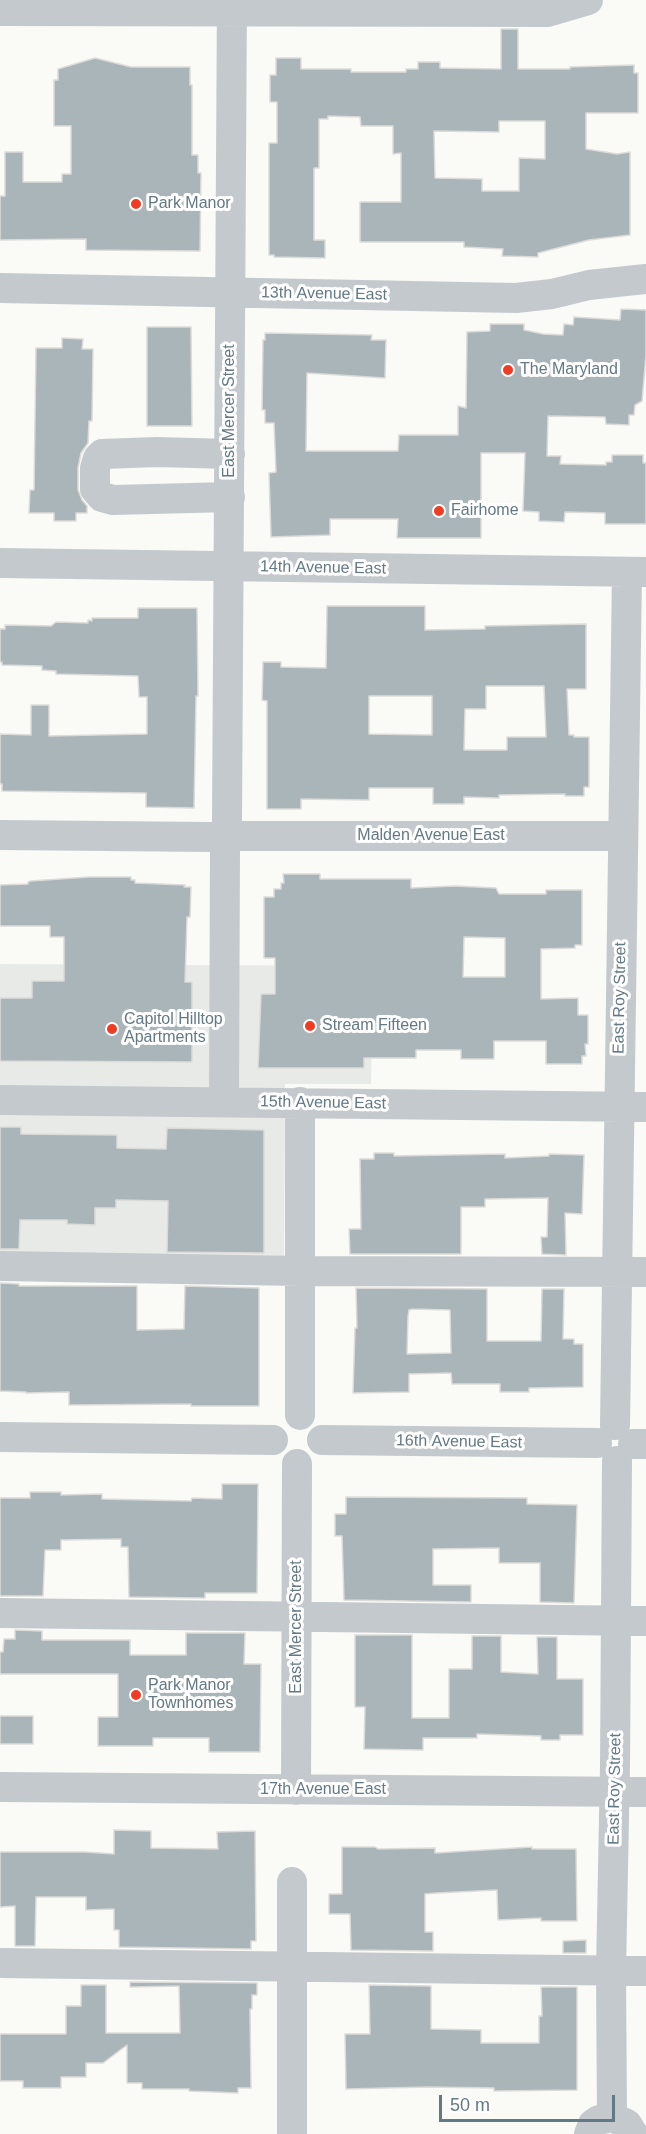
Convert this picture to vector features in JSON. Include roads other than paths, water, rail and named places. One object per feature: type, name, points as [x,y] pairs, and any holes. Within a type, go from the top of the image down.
[{"type":"street","points":[[0,11],[232,6],[547,12],[588,0]]},
{"type":"street","name":"East Mercer Street","points":[[224,1101],[232,6]]},
{"type":"street","name":"13th Avenue East","points":[[0,288],[516,298],[552,294],[589,285],[646,279]]},
{"type":"street","points":[[230,454],[157,452],[102,454],[95,468],[95,489],[102,497],[113,500],[230,498]]},
{"type":"street","name":"14th Avenue East","points":[[0,563],[637,572]]},
{"type":"street","name":"East Roy Street","points":[[611,2128],[611,1971],[617,1621],[622,1444],[632,1271],[633,953],[622,836],[637,572]]},
{"type":"street","name":"Malden Avenue East","points":[[0,835],[622,836]]},
{"type":"street","name":"15th Avenue East","points":[[0,1100],[633,1106]]},
{"type":"street","points":[[300,1102],[300,1415]]},
{"type":"street","points":[[0,1266],[300,1271],[632,1271]]},
{"type":"street","points":[[300,1415],[315,1422],[320,1429],[322,1440],[317,1454],[311,1460],[297,1464],[286,1462],[280,1457],[275,1451],[273,1440],[275,1428],[280,1422],[286,1417],[300,1415]]},
{"type":"street","points":[[0,1437],[273,1440]]},
{"type":"street","name":"16th Avenue East","points":[[322,1440],[622,1444]]},
{"type":"street","name":"East Mercer Street","points":[[296,1790],[297,1464]]},
{"type":"street","points":[[0,1613],[646,1621]]},
{"type":"street","name":"17th Avenue East","points":[[0,1787],[646,1792]]},
{"type":"street","points":[[292,1882],[292,2134]]},
{"type":"street","points":[[0,1963],[646,1971]]},
{"type":"place","name":"Park Manor","points":[[136,204]]},
{"type":"place","name":"The Maryland","points":[[508,370]]},
{"type":"place","name":"Fairhome","points":[[439,511]]},
{"type":"place","name":"Stream Fifteen","points":[[310,1026]]},
{"type":"place","name":"Capitol Hilltop Apartments","points":[[112,1029]]},
{"type":"place","name":"Park Manor Townhomes","points":[[136,1695]]}]
